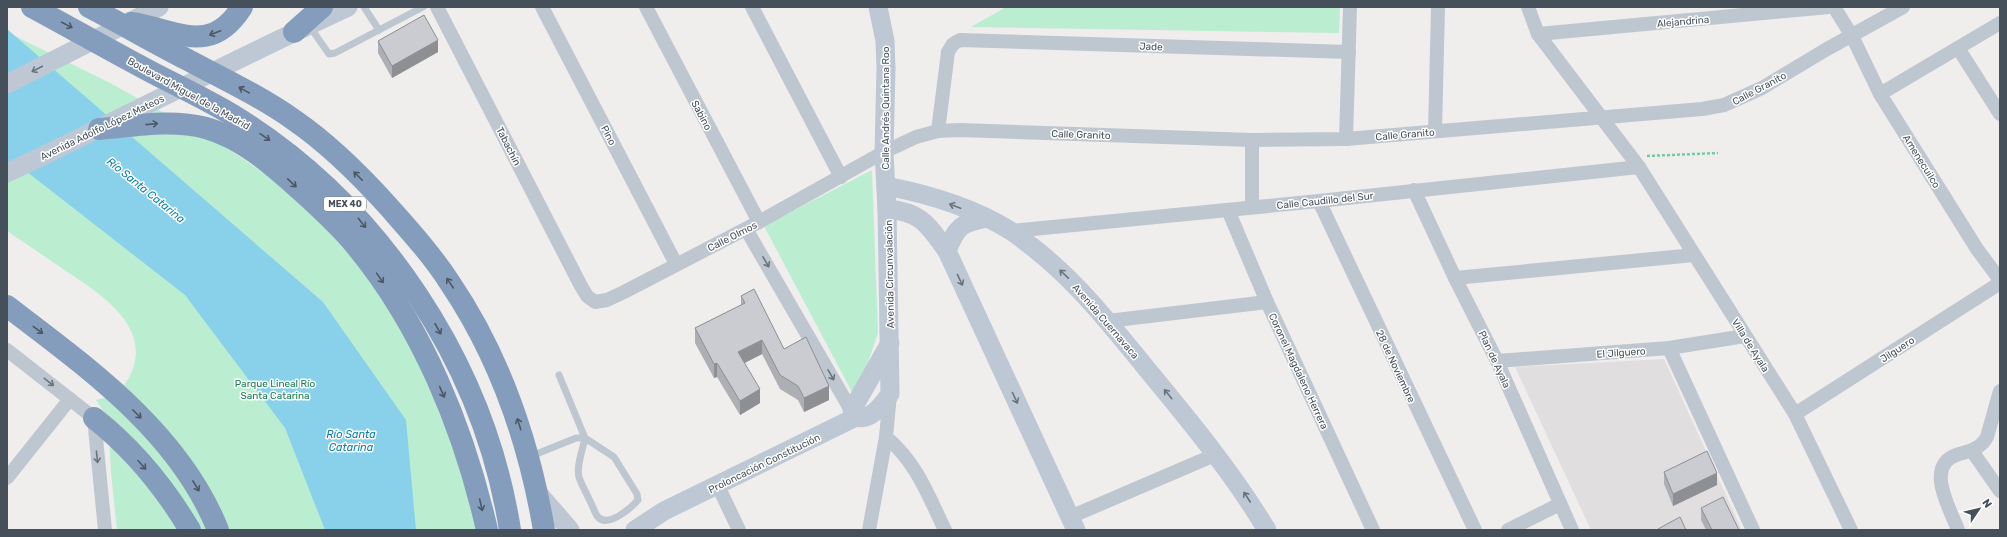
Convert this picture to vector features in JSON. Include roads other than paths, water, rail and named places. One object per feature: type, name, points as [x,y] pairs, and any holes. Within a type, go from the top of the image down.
[{"type":"highway","name":"Boulevard Miguel de la Madrid","points":[[32,7],[238,118],[281,148],[321,180],[358,217],[396,265],[428,311],[454,359],[476,408],[495,464],[510,530]]},
{"type":"highway","name":"MEX 40","points":[[90,7],[246,90],[295,120],[337,155],[377,194],[427,252],[450,282],[474,321],[499,371],[515,413],[529,457],[538,493],[544,530]]},
{"type":"highway","points":[[115,20],[152,26],[190,37],[205,37],[225,28],[242,7]]},
{"type":"highway","points":[[301,29],[322,7]]},
{"type":"highway","points":[[99,129],[164,122],[193,125],[220,133],[248,148],[277,169],[328,216],[355,244],[372,266],[390,292],[414,333],[445,399],[474,480],[487,530]]},
{"type":"highway","points":[[7,306],[83,364],[119,395],[174,454],[205,500],[218,530]]},
{"type":"highway","points":[[94,418],[114,434],[149,473],[168,496],[190,530]]},
{"type":"street","points":[[7,84],[159,7]]},
{"type":"street","name":"Avenida Adolfo López Mateos","points":[[7,173],[99,129],[273,41],[348,7]]},
{"type":"street","name":"Tabachín","points":[[437,7],[581,286]]},
{"type":"street","name":"Pino","points":[[542,7],[676,264]]},
{"type":"street","name":"Sabino","points":[[646,7],[759,222]]},
{"type":"street","points":[[752,7],[841,177]]},
{"type":"street","points":[[1346,139],[1350,7]]},
{"type":"street","points":[[1435,131],[1438,7]]},
{"type":"street","name":"Villa de Ayala","points":[[1528,7],[1538,34],[1635,162],[1795,414],[1851,530]]},
{"type":"street","name":"Alejandrina","points":[[1538,34],[1829,7]]},
{"type":"street","name":"Amenecuilco","points":[[1834,7],[1852,36],[1880,94],[1977,249],[2000,282]]},
{"type":"street","name":"Calle Granito","points":[[884,152],[916,137],[938,131],[960,130],[1252,140],[1346,139],[1599,116],[1702,109],[1724,105],[1762,88],[1827,49],[1903,7]]},
{"type":"street","name":"Calle Andrés Quintana Roo","points":[[883,9],[886,69],[884,152],[887,209]]},
{"type":"street","points":[[1880,94],[2000,23]]},
{"type":"street","name":"Jade","points":[[938,131],[948,52],[953,44],[960,40],[1349,52]]},
{"type":"street","points":[[1958,48],[2000,114]]},
{"type":"street","points":[[1252,140],[1252,207]]},
{"type":"street","name":"Calle Olmos","points":[[581,286],[587,296],[595,302],[607,300],[746,229],[884,152]]},
{"type":"street","name":"Calle Caudillo del Sur","points":[[1012,231],[1319,201],[1635,162]]},
{"type":"street","name":"Avenida Cuernavaca","points":[[886,186],[925,195],[987,218],[1012,231],[1053,264],[1083,292],[1217,454],[1247,496],[1267,530]]},
{"type":"street","name":"Plan de Ayala","points":[[1414,190],[1455,278],[1497,361],[1572,530]]},
{"type":"street","name":"28 de Noviembre","points":[[1319,201],[1475,530]]},
{"type":"street","name":"Avenida Circunvalación","points":[[869,530],[886,437],[890,394],[887,209],[905,211],[918,217],[931,228],[947,251],[1073,523]]},
{"type":"street","name":"Coronel Magdaleno Herrera","points":[[1228,210],[1267,302],[1373,530]]},
{"type":"street","points":[[947,251],[953,235],[967,222],[987,218]]},
{"type":"street","points":[[746,229],[854,414]]},
{"type":"street","points":[[1455,278],[1694,255]]},
{"type":"street","name":"Jilguero","points":[[1795,414],[2000,282]]},
{"type":"street","points":[[1108,321],[1267,302]]},
{"type":"street","name":"El Jilguero","points":[[1497,361],[1668,348],[1745,336]]},
{"type":"street","points":[[854,414],[890,343]]},
{"type":"street","points":[[1668,348],[1753,530]]},
{"type":"street","points":[[7,350],[94,418],[105,530]]},
{"type":"street","points":[[1958,530],[1940,484],[1940,472],[1946,463],[1954,456],[1972,451],[1984,442],[1987,437],[2000,391]]},
{"type":"street","name":"Proloncación Constitución","points":[[635,530],[664,511],[718,486],[854,414],[861,418],[875,412],[890,394]]},
{"type":"street","points":[[7,478],[70,399]]},
{"type":"street","points":[[886,437],[902,451],[912,464],[945,530]]},
{"type":"street","points":[[1972,451],[2000,491]]},
{"type":"street","points":[[1073,523],[1217,454]]},
{"type":"street","points":[[718,486],[739,530]]},
{"type":"street","points":[[538,493],[570,530]]},
{"type":"street","points":[[1508,530],[1560,504]]},
{"type":"lane","points":[[364,7],[379,30]]},
{"type":"lane","points":[[301,29],[330,54],[335,53],[423,7]]},
{"type":"lane","points":[[529,457],[576,438],[585,438],[614,457],[637,494],[638,500],[610,520],[603,520],[597,516],[579,477],[578,465],[583,454],[585,438],[559,375]]},
{"type":"water","name":"Río Santa Catarina","points":[[7,29],[323,302],[406,420],[416,530],[325,530],[285,428],[185,295],[22,168],[7,164]]},
{"type":"park label","name":"Parque Lineal Río Santa Catarina","points":[[275,388]]}]
